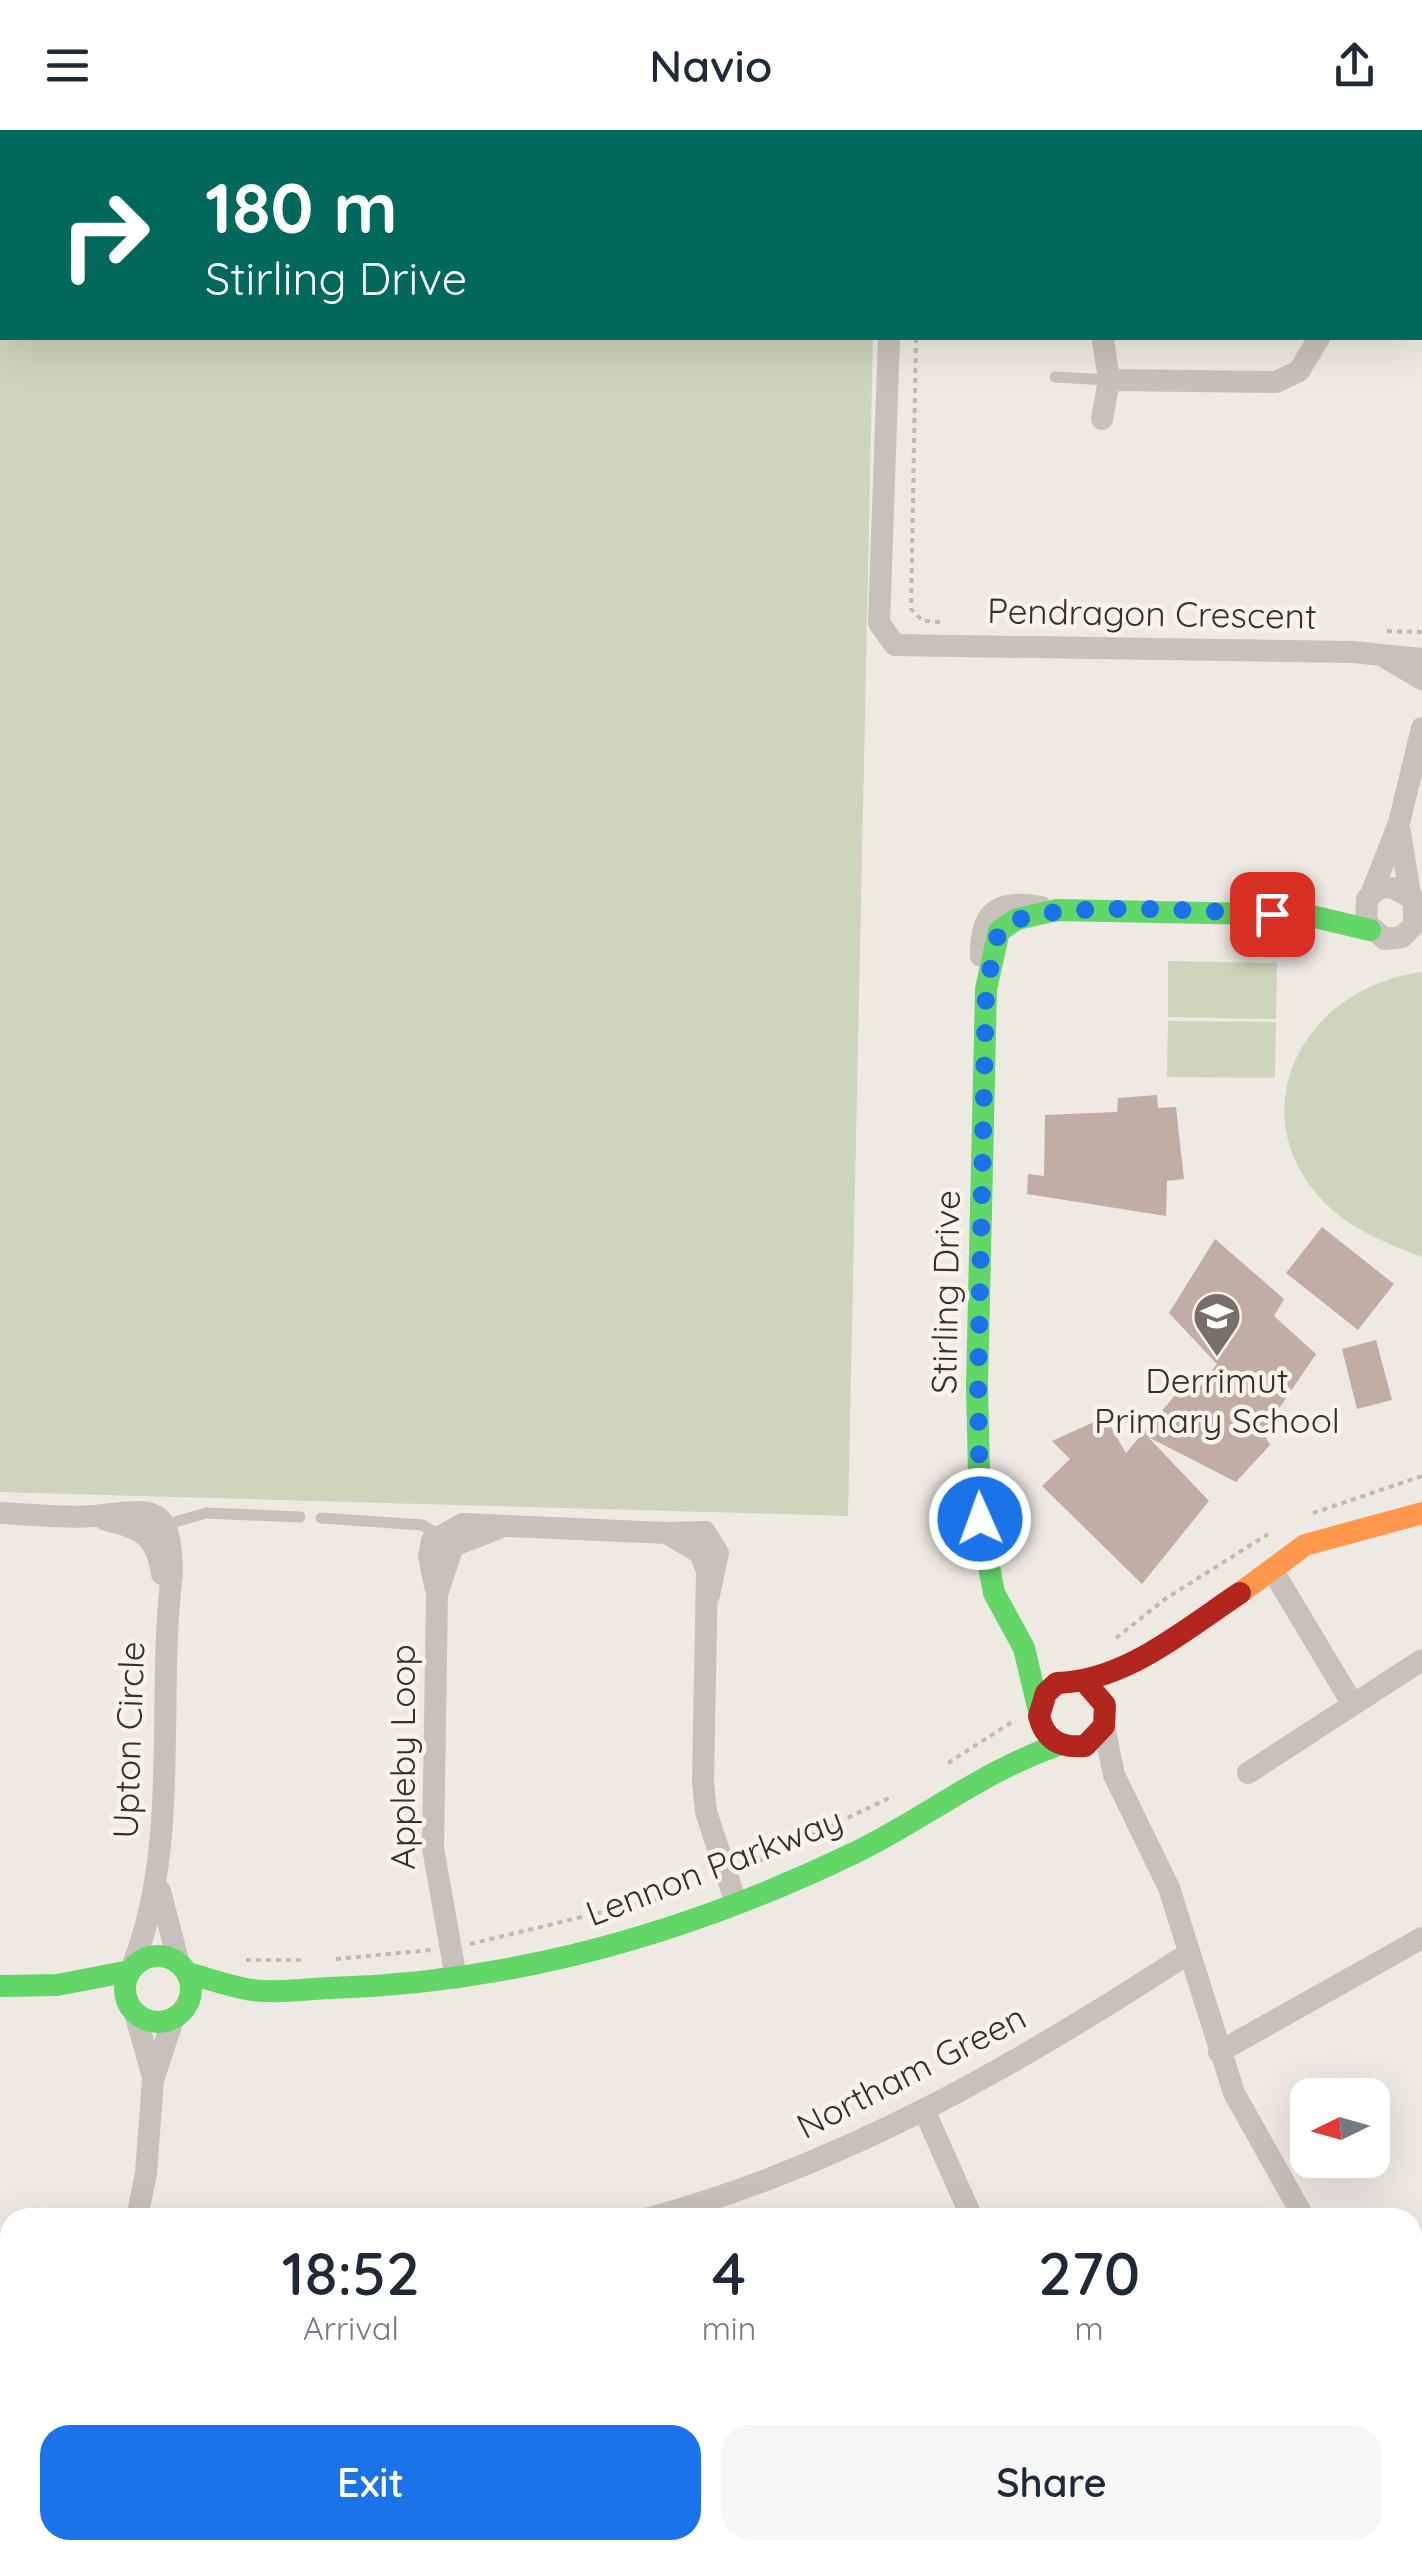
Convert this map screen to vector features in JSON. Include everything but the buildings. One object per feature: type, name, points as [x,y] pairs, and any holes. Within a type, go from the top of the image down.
[{"type":"street","name":"Pendragon Crescent","points":[[889,340],[882,602],[894,626],[918,643],[1353,652],[1422,660]]},
{"type":"street","points":[[1102,419],[1109,380],[1103,340]]},
{"type":"street","points":[[1109,380],[1276,382],[1299,371],[1318,340]]},
{"type":"street","name":"Pendragon Crescent","points":[[1384,657],[1422,680]]},
{"type":"street","points":[[1399,824],[1415,899],[1416,930],[1394,940],[1370,930],[1363,915],[1399,824],[1422,728]]},
{"type":"street","points":[[1370,896],[1396,886],[1415,899]]},
{"type":"street","name":"Stirling Drive","points":[[1308,915],[1370,896]]},
{"type":"street","name":"Stirling Drive","points":[[1038,1711],[1024,1648],[994,1593],[978,1484],[986,989],[999,930],[1016,919],[1057,910],[1308,915],[1370,930]]},
{"type":"street","points":[[0,1513],[94,1516],[155,1529]]},
{"type":"street","name":"Lennon Parkway","points":[[1004,1764],[1057,1683],[1081,1681],[1138,1661],[1273,1572],[1285,1556],[1305,1545],[1361,1533],[1422,1513]]},
{"type":"street","points":[[445,1540],[463,1524],[667,1533],[707,1546],[703,1782],[706,1812],[736,1903]]},
{"type":"street","name":"Upton Circle","points":[[131,1969],[148,1929],[158,1878],[168,1606],[155,1529]]},
{"type":"street","name":"Appleby Loop","points":[[445,1540],[429,1556],[437,1594],[432,1848],[456,1978]]},
{"type":"street","points":[[1273,1572],[1352,1703]]},
{"type":"street","name":"Stirling Drive","points":[[1024,1648],[1052,1671],[1081,1681]]},
{"type":"street","points":[[1248,1774],[1422,1660]]},
{"type":"street","name":"Lennon Parkway","points":[[178,2015],[250,1990],[456,1978],[605,1949],[736,1903],[852,1854],[1004,1764],[1093,1742],[1115,1692],[1138,1661]]},
{"type":"street","points":[[1081,1681],[1100,1696],[1114,1774],[1169,1888],[1234,2093],[1298,2208]]},
{"type":"street","points":[[1038,1711],[1043,1733],[1114,1774]]},
{"type":"street","name":"Upton Circle","points":[[158,1878],[183,1968]]},
{"type":"street","points":[[1219,2052],[1422,1938]]},
{"type":"street","name":"Northam Green","points":[[697,2208],[828,2157],[924,2110],[1059,2035],[1189,1953]]},
{"type":"street","points":[[0,1986],[57,1985],[131,1969],[150,1957],[183,1968],[191,1993],[178,2015],[154,2080],[139,2208]]},
{"type":"street","name":"Lennon Parkway","points":[[183,1968],[250,1990]]},
{"type":"street","points":[[131,1969],[124,1987],[154,2080]]},
{"type":"street","points":[[57,1985],[132,2009],[153,2022],[178,2015]]},
{"type":"street","points":[[924,2110],[968,2208]]},
{"type":"lane","points":[[1054,377],[1109,380]]},
{"type":"lane","points":[[155,1529],[206,1513],[300,1517]]},
{"type":"lane","points":[[320,1518],[422,1525],[445,1540]]},
{"type":"path","points":[[916,340],[911,609],[924,621],[943,622]]},
{"type":"path","points":[[1382,631],[1422,632]]},
{"type":"green space","points":[[0,340],[873,340],[848,1516],[0,1492]]},
{"type":"green space","points":[[1168,961],[1277,963],[1276,1019],[1168,1017]]},
{"type":"green space","points":[[1422,972],[1422,1257],[1360,1230],[1328,1206],[1300,1171],[1287,1134],[1285,1096],[1295,1061],[1315,1029],[1344,1002],[1380,983]]},
{"type":"green space","points":[[1168,1021],[1276,1022],[1275,1078],[1167,1077]]},
{"type":"traffic: fast","points":[[1038,1707],[1024,1648],[994,1593],[980,1519],[977,1386],[986,989],[999,931],[1017,919],[1057,910],[1307,915],[1370,930]]},
{"type":"traffic: fast","points":[[187,1973],[246,1989],[288,1991],[465,1976],[597,1949],[662,1930],[788,1883],[877,1841],[1002,1769],[1058,1745]]},
{"type":"traffic: fast","points":[[158,1956],[171,1958],[181,1966],[189,1976],[191,1989],[189,2002],[181,2012],[171,2020],[158,2022],[145,2020],[135,2012],[127,2002],[125,1989],[127,1976],[135,1966],[145,1958],[158,1956]]},
{"type":"traffic: fast","points":[[0,1986],[57,1985],[130,1971]]},
{"type":"traffic: slow","points":[[1240,1593],[1305,1545],[1422,1513]]},
{"type":"traffic: jam","points":[[1085,1682],[1105,1705],[1104,1726],[1085,1746],[1061,1744],[1045,1732],[1039,1716],[1046,1693],[1057,1683],[1082,1680],[1130,1663],[1240,1593]]},
{"type":"place","name":"Derrimut Primary School","points":[[1217,1358]]},
{"type":"route","points":[[980,1519],[978,1386],[986,989],[999,930],[1016,919],[1057,910],[1272,914]]}]
